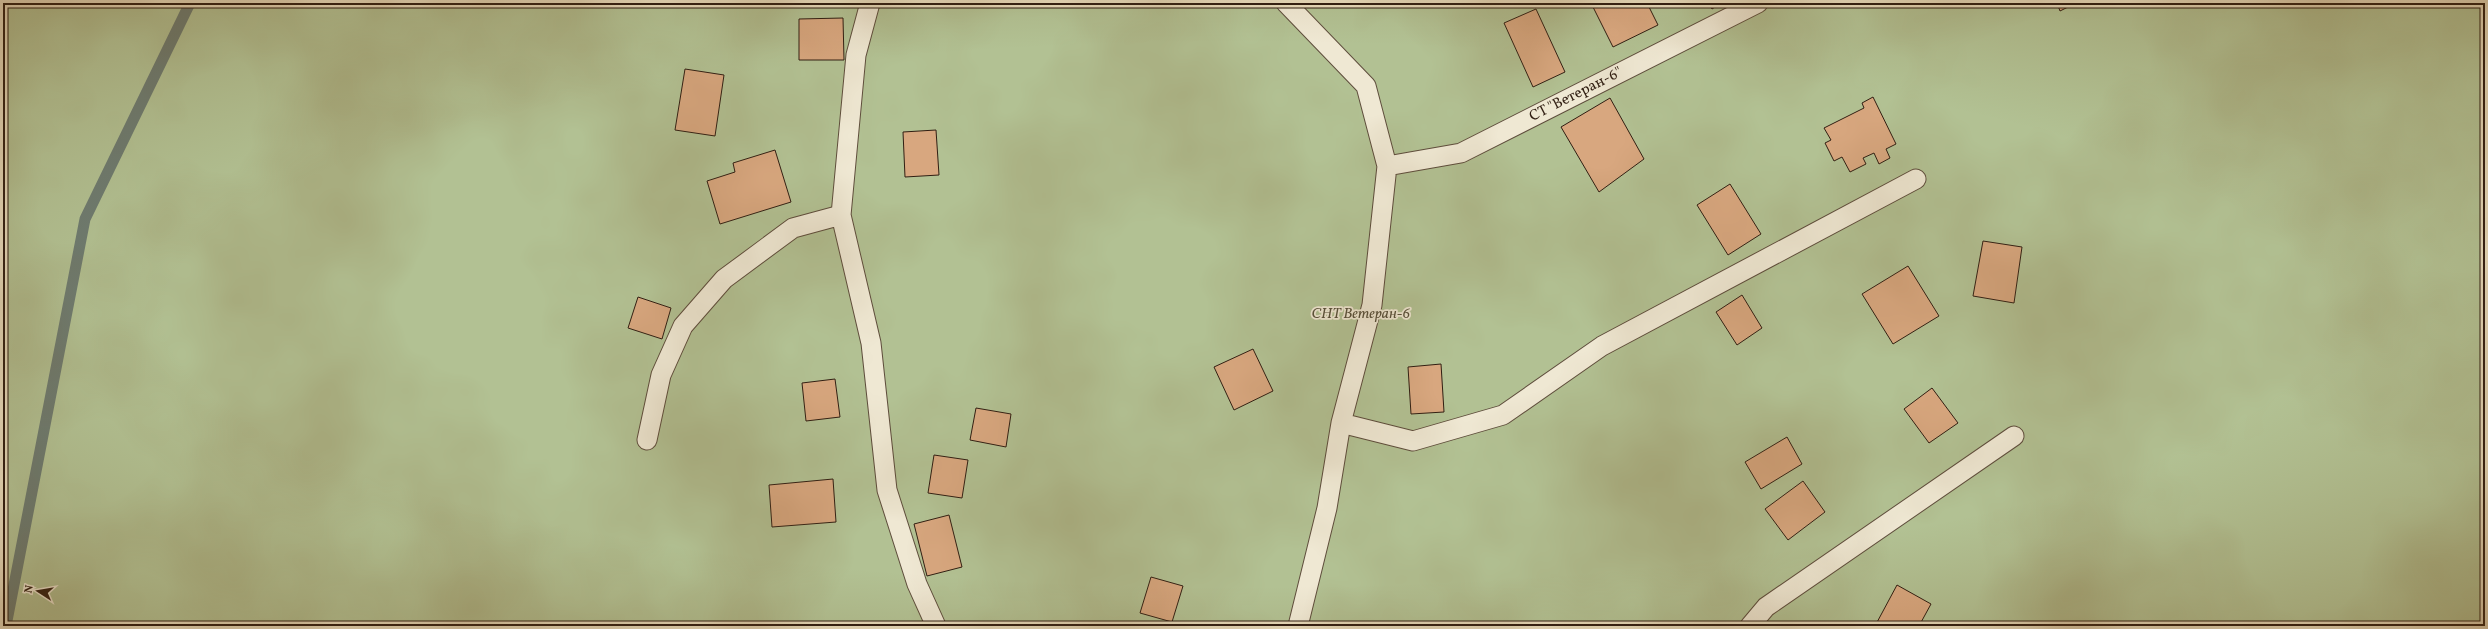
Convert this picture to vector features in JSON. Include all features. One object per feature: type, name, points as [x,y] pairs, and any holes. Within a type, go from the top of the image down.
[{"type":"lane","points":[[870,3],[856,55],[841,215],[871,343],[886,490],[917,584],[936,626]]},
{"type":"lane","points":[[1286,3],[1366,86],[1387,166],[1372,305],[1341,423],[1327,508],[1298,626]]},
{"type":"lane","name":"СТ \"Ветеран-6\"","points":[[1387,166],[1460,153],[1758,3]]},
{"type":"lane","points":[[1341,423],[1413,441],[1503,415],[1602,346],[1916,179]]},
{"type":"lane","points":[[647,440],[661,375],[683,326],[724,279],[793,228],[841,215]]},
{"type":"lane","points":[[1750,626],[1766,607],[2014,436]]},
{"type":"green space","name":"СНТ Ветеран-6","points":[[3,3],[2485,3],[2485,626],[3,626]]},
{"type":"building","points":[[1591,3],[1647,3],[1658,25],[1613,47]]},
{"type":"building","points":[[1708,3],[1721,3],[1712,9]]},
{"type":"building","points":[[2057,3],[2076,3],[2060,11]]},
{"type":"building","points":[[1536,9],[1565,72],[1533,87],[1504,23]]},
{"type":"building","points":[[843,18],[844,60],[799,60],[799,19]]},
{"type":"building","points":[[685,69],[724,75],[715,136],[675,130]]},
{"type":"building","points":[[1873,97],[1896,144],[1886,149],[1890,158],[1879,164],[1874,153],[1863,158],[1866,164],[1850,172],[1842,157],[1834,161],[1825,143],[1831,140],[1824,128],[1864,108],[1862,103]]},
{"type":"building","points":[[1610,98],[1644,159],[1599,192],[1561,127]]},
{"type":"building","points":[[936,130],[939,175],[905,177],[903,132]]},
{"type":"building","points":[[775,150],[791,202],[720,224],[707,181],[735,172],[733,163]]},
{"type":"building","points":[[1730,184],[1761,234],[1728,255],[1697,205]]},
{"type":"building","points":[[1983,241],[2022,247],[2014,303],[1973,296]]},
{"type":"building","points":[[1908,266],[1939,316],[1893,344],[1862,294]]},
{"type":"building","points":[[1742,295],[1762,328],[1737,345],[1716,312]]},
{"type":"building","points":[[638,297],[671,308],[662,339],[628,328]]},
{"type":"building","points":[[1253,349],[1273,391],[1234,410],[1214,367]]},
{"type":"building","points":[[1441,364],[1444,412],[1411,414],[1408,367]]},
{"type":"building","points":[[835,379],[840,417],[806,421],[802,383]]},
{"type":"building","points":[[1932,388],[1958,423],[1929,443],[1904,409]]},
{"type":"building","points":[[976,408],[1011,414],[1006,447],[970,440]]},
{"type":"building","points":[[1787,437],[1802,464],[1761,489],[1745,462]]},
{"type":"building","points":[[934,455],[968,460],[962,498],[928,493]]},
{"type":"building","points":[[833,479],[836,522],[772,527],[769,485]]},
{"type":"building","points":[[1803,481],[1825,512],[1788,540],[1765,509]]},
{"type":"building","points":[[949,515],[962,567],[927,576],[914,524]]},
{"type":"building","points":[[1151,577],[1183,586],[1172,622],[1140,613]]},
{"type":"building","points":[[1897,585],[1931,604],[1919,626],[1875,626]]},
{"type":"waterway","points":[[6,626],[85,219],[190,3]]}]
